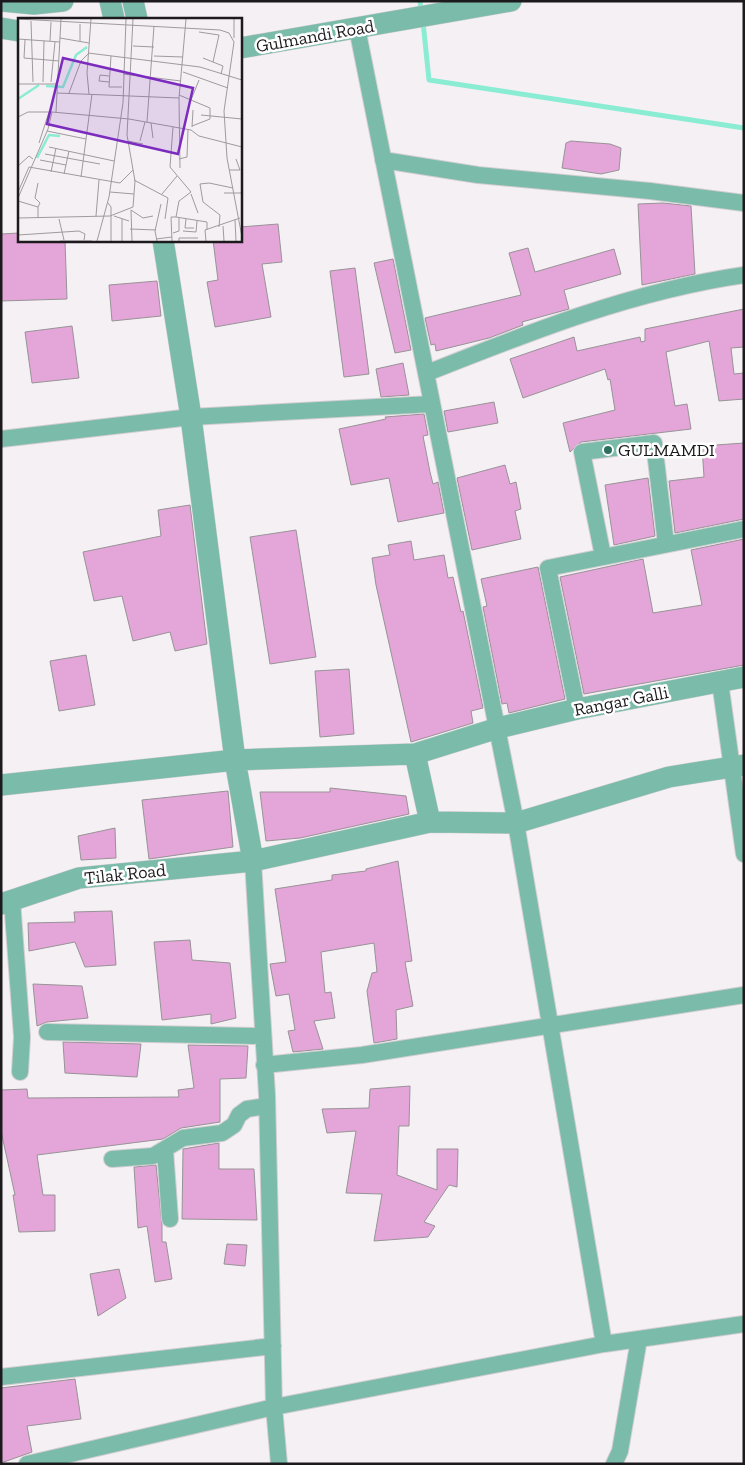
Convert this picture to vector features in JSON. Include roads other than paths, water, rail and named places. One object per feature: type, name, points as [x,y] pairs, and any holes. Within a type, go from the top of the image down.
[{"type":"street","points":[[2,1],[34,4],[63,1]]},
{"type":"street","points":[[110,1],[114,18]]},
{"type":"street","points":[[134,1],[137,18]]},
{"type":"street","name":"Gulmandi Road","points":[[241,48],[389,23],[449,9],[511,1]]},
{"type":"street","points":[[1,28],[18,31]]},
{"type":"street","points":[[357,28],[516,823],[604,1344]]},
{"type":"street","points":[[383,160],[478,175],[744,202]]},
{"type":"street","points":[[163,241],[191,417],[235,760],[253,861],[267,1106],[274,1407],[279,1464]]},
{"type":"street","points":[[426,373],[538,329],[642,295],[744,275]]},
{"type":"street","points":[[1,439],[191,417],[432,404]]},
{"type":"street","points":[[603,556],[582,452],[654,443],[666,544]]},
{"type":"street","points":[[576,709],[548,568],[744,529]]},
{"type":"street","name":"Rangar Galli","points":[[1,785],[235,760],[415,754],[498,728],[576,709],[744,677]]},
{"type":"street","points":[[720,682],[738,766],[744,854]]},
{"type":"street","points":[[415,754],[430,822]]},
{"type":"street","name":"Tilak Road","points":[[7,902],[78,878],[253,861],[430,822],[516,823],[669,778],[738,766]]},
{"type":"street","points":[[7,902],[22,1037],[20,1072]]},
{"type":"street","points":[[264,1065],[362,1055],[551,1027],[744,995]]},
{"type":"street","points":[[47,1032],[262,1036]]},
{"type":"street","points":[[112,1158],[153,1156],[183,1138],[222,1133],[234,1126],[239,1114],[247,1109],[267,1106]]},
{"type":"street","points":[[165,1150],[170,1219]]},
{"type":"street","points":[[27,1464],[274,1407],[604,1344],[744,1324]]},
{"type":"street","points":[[614,1464],[620,1451],[639,1339]]},
{"type":"street","points":[[1,1377],[273,1346]]},
{"type":"waterway","points":[[420,1],[421,11]]},
{"type":"waterway","points":[[423,22],[429,80],[744,128]]},
{"type":"place","name":"GULMAMDI","points":[[608,450]]}]
